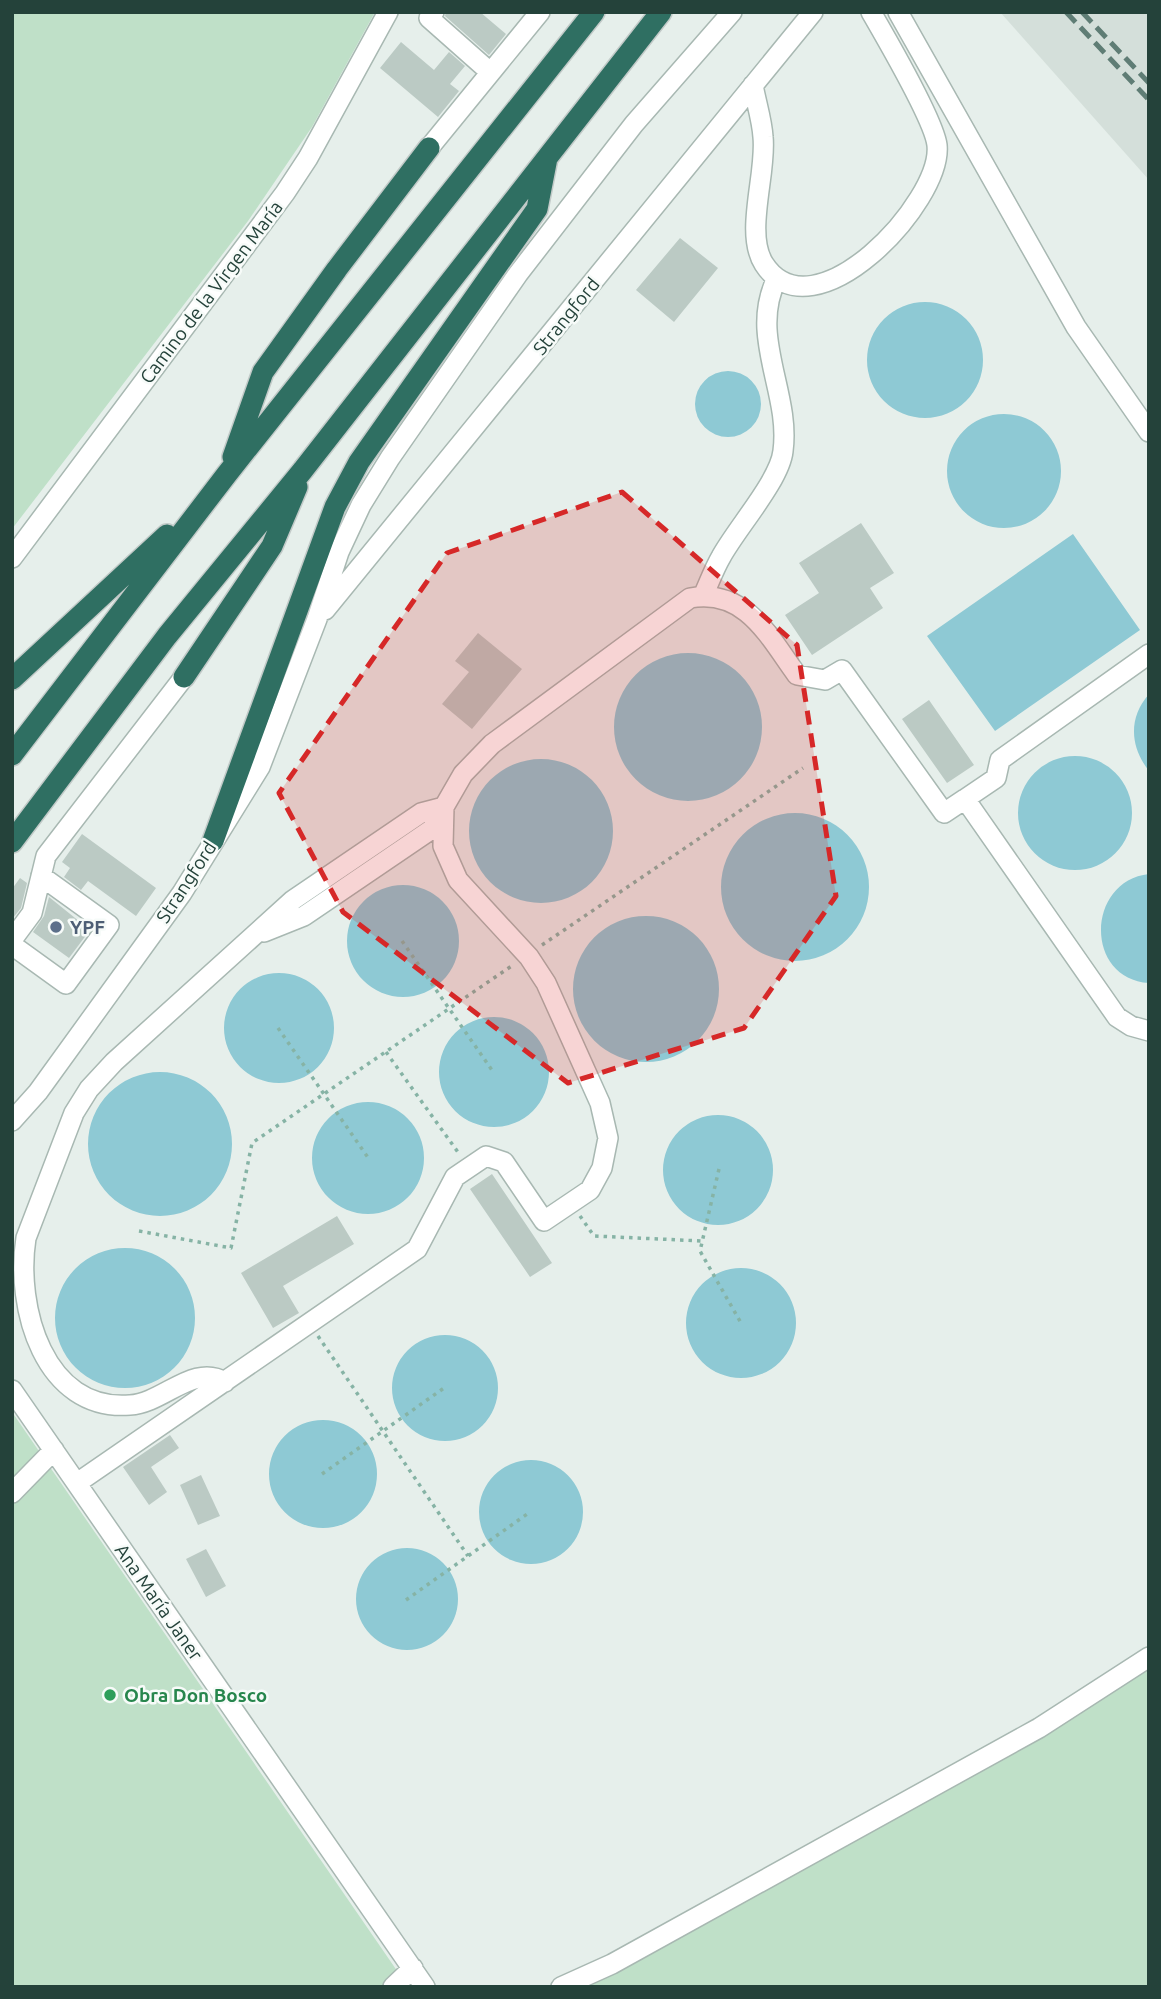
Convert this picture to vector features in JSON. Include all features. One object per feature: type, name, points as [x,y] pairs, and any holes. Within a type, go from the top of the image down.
[{"type":"highway","points":[[12,755],[212,493],[594,12]]},
{"type":"highway","points":[[12,842],[167,636],[303,470],[548,153],[661,12]]},
{"type":"highway","points":[[227,474],[263,372],[429,148]]},
{"type":"highway","points":[[213,841],[335,507],[359,462],[537,209],[548,153]]},
{"type":"highway","points":[[184,677],[272,547],[303,470]]},
{"type":"highway","points":[[12,679],[212,493]]},
{"type":"street","name":"Camino de la Virgen María","points":[[12,558],[285,193],[308,158],[388,12]]},
{"type":"street","points":[[434,12],[429,18],[490,72]]},
{"type":"street","points":[[429,148],[540,12]]},
{"type":"street","name":"Strangford","points":[[12,1121],[37,1092],[183,893],[260,766],[317,619],[339,552],[361,505],[390,458],[518,274],[634,124],[732,12]]},
{"type":"street","name":"Strangford","points":[[317,619],[813,12]]},
{"type":"street","points":[[753,85],[764,139],[756,238],[763,262],[777,278],[801,287],[829,282],[874,255],[922,194],[936,165],[934,132],[871,12]]},
{"type":"street","points":[[898,12],[1076,327],[1149,432]]},
{"type":"street","points":[[703,596],[721,557],[781,463],[783,432],[765,326],[766,305],[777,278]]},
{"type":"street","points":[[77,1483],[417,1249],[455,1177],[486,1157],[503,1161],[544,1221],[590,1190],[602,1168],[608,1138],[600,1103],[546,983],[528,955],[458,880],[443,846],[444,807],[463,774],[492,744],[690,598],[703,596],[735,603],[751,614],[797,675],[825,680],[842,670],[944,813],[996,778],[1000,760],[1149,654]]},
{"type":"street","points":[[41,876],[109,926],[65,984],[12,943],[32,913],[41,876],[46,856],[184,677]]},
{"type":"street","points":[[965,799],[1117,1017],[1131,1027],[1149,1031]]},
{"type":"street","points":[[225,1382],[215,1376],[198,1376],[153,1399],[133,1405],[111,1405],[76,1394],[55,1373],[38,1340],[32,1320],[24,1256],[26,1238],[74,1113],[89,1089],[247,939],[293,900],[421,813],[444,807]]},
{"type":"street","name":"Ana María Janer","points":[[12,1390],[425,1987]]},
{"type":"street","points":[[12,1493],[54,1450]]},
{"type":"street","points":[[561,1987],[612,1964],[1016,1741],[1149,1657]]},
{"type":"street","points":[[393,1987],[413,1968]]},
{"type":"path","points":[[139,1231],[231,1248],[252,1143],[803,768]]},
{"type":"path","points":[[402,940],[494,1073]]},
{"type":"path","points":[[278,1028],[369,1159]]},
{"type":"path","points":[[386,1052],[469,1168]]},
{"type":"path","points":[[719,1169],[701,1251],[741,1323]]},
{"type":"path","points":[[571,1203],[594,1236],[703,1241]]},
{"type":"path","points":[[309,1323],[468,1556]]},
{"type":"path","points":[[322,1474],[444,1388]]},
{"type":"path","points":[[406,1600],[530,1513]]},
{"type":"highlighted area","points":[[622,492],[797,645],[836,896],[744,1028],[568,1083],[343,912],[279,793],[447,553]]},
{"type":"shaded area","points":[[1000,12],[1149,12],[1149,180]]},
{"type":"green space","points":[[12,12],[375,12],[312,127],[248,221],[12,529]]},
{"type":"green space","name":"Obra Don Bosco","points":[[12,1412],[402,1978],[408,1987],[12,1987]]},
{"type":"green space","points":[[1149,1657],[1149,1987],[561,1987]]},
{"type":"water","points":[[925,302],[947,307],[966,319],[978,338],[983,360],[978,382],[966,401],[947,413],[925,418],[903,413],[884,401],[872,382],[867,360],[872,338],[884,319],[903,307]]},
{"type":"water","points":[[728,371],[741,374],[751,381],[758,391],[761,404],[758,417],[751,427],[741,434],[728,437],[715,434],[705,427],[698,417],[695,404],[698,391],[705,381],[715,374]]},
{"type":"water","points":[[1004,414],[1026,419],[1044,431],[1056,449],[1061,471],[1056,493],[1044,511],[1026,523],[1004,528],[982,523],[964,511],[952,493],[947,471],[952,449],[964,431],[982,419]]},
{"type":"water","points":[[1073,534],[1140,630],[995,731],[927,636]]},
{"type":"water","points":[[688,653],[716,659],[740,675],[756,699],[762,727],[756,755],[740,779],[716,795],[688,801],[660,795],[636,779],[620,755],[614,727],[620,699],[636,675],[660,659]]},
{"type":"water","points":[[1149,694],[1149,771],[1138,752],[1134,732],[1137,713]]},
{"type":"water","points":[[1075,756],[1097,760],[1115,773],[1128,791],[1132,813],[1128,835],[1115,853],[1097,866],[1075,870],[1053,866],[1035,853],[1022,835],[1018,813],[1022,791],[1035,773],[1053,760]]},
{"type":"water","points":[[541,759],[569,764],[592,780],[608,803],[613,831],[608,859],[592,882],[569,898],[541,903],[513,898],[490,882],[474,859],[469,831],[474,803],[490,780],[513,764]]},
{"type":"water","points":[[795,813],[823,819],[847,835],[863,859],[869,887],[863,915],[847,939],[823,955],[795,961],[767,955],[743,939],[727,915],[721,887],[727,859],[743,835],[767,819]]},
{"type":"water","points":[[1149,874],[1149,983],[1128,977],[1113,965],[1104,949],[1101,930],[1104,911],[1113,893],[1128,881]]},
{"type":"water","points":[[403,885],[424,890],[442,902],[454,920],[459,941],[454,962],[442,980],[424,992],[403,997],[382,992],[364,980],[352,962],[347,941],[352,920],[364,902],[382,890]]},
{"type":"water","points":[[646,916],[674,921],[698,937],[714,961],[719,989],[714,1017],[698,1041],[674,1057],[646,1062],[618,1057],[594,1041],[578,1017],[573,989],[578,961],[594,937],[618,921]]},
{"type":"water","points":[[279,973],[300,977],[318,989],[330,1007],[334,1028],[330,1049],[318,1067],[300,1079],[279,1083],[258,1079],[240,1067],[228,1049],[224,1028],[228,1007],[240,989],[258,977]]},
{"type":"water","points":[[494,1017],[515,1021],[533,1033],[545,1051],[549,1072],[545,1093],[533,1111],[515,1123],[494,1127],[473,1123],[455,1111],[443,1093],[439,1072],[443,1051],[455,1033],[473,1021]]},
{"type":"water","points":[[160,1072],[187,1078],[211,1093],[226,1117],[232,1144],[226,1171],[211,1195],[187,1210],[160,1216],[133,1210],[109,1195],[94,1171],[88,1144],[94,1117],[109,1093],[133,1078]]},
{"type":"water","points":[[368,1102],[389,1106],[408,1118],[420,1137],[424,1158],[420,1179],[408,1198],[389,1210],[368,1214],[347,1210],[328,1198],[316,1179],[312,1158],[316,1137],[328,1118],[347,1106]]},
{"type":"water","points":[[718,1115],[739,1119],[757,1131],[769,1149],[773,1170],[769,1191],[757,1209],[739,1221],[718,1225],[697,1221],[679,1209],[667,1191],[663,1170],[667,1149],[679,1131],[697,1119]]},
{"type":"water","points":[[125,1248],[152,1253],[175,1268],[190,1291],[195,1318],[190,1345],[175,1368],[152,1383],[125,1388],[98,1383],[75,1368],[60,1345],[55,1318],[60,1291],[75,1268],[98,1253]]},
{"type":"water","points":[[741,1268],[762,1272],[780,1284],[792,1302],[796,1323],[792,1344],[780,1362],[762,1374],[741,1378],[720,1374],[702,1362],[690,1344],[686,1323],[690,1302],[702,1284],[720,1272]]},
{"type":"water","points":[[445,1335],[465,1339],[483,1350],[494,1368],[498,1388],[494,1408],[483,1426],[465,1437],[445,1441],[425,1437],[407,1426],[396,1408],[392,1388],[396,1368],[407,1350],[425,1339]]},
{"type":"water","points":[[323,1420],[344,1424],[361,1436],[373,1453],[377,1474],[373,1495],[361,1512],[344,1524],[323,1528],[302,1524],[285,1512],[273,1495],[269,1474],[273,1453],[285,1436],[302,1424]]},
{"type":"water","points":[[531,1460],[551,1464],[568,1475],[579,1492],[583,1512],[579,1532],[568,1549],[551,1560],[531,1564],[511,1560],[494,1549],[483,1532],[479,1512],[483,1492],[494,1475],[511,1464]]},
{"type":"water","points":[[407,1548],[436,1556],[450,1570],[458,1599],[450,1628],[436,1642],[407,1650],[378,1642],[364,1628],[356,1599],[364,1570],[378,1556]]},
{"type":"building","points":[[446,12],[480,12],[506,34],[489,55],[445,16]]},
{"type":"building","points":[[401,42],[434,70],[449,52],[465,66],[450,84],[459,91],[438,117],[380,68]]},
{"type":"building","points":[[680,238],[718,268],[674,322],[636,290]]},
{"type":"building","points":[[861,523],[894,573],[870,588],[883,608],[812,655],[785,615],[819,593],[799,563]]},
{"type":"building","points":[[478,633],[522,669],[472,729],[442,704],[469,672],[455,661]]},
{"type":"building","points":[[929,700],[974,765],[947,783],[902,719]]},
{"type":"building","points":[[82,834],[156,888],[136,916],[88,881],[81,890],[64,877],[70,868],[62,862]]},
{"type":"building","points":[[20,878],[27,883],[21,908],[13,918],[12,889]]},
{"type":"building","points":[[49,897],[90,930],[69,958],[33,932],[44,916]]},
{"type":"building","points":[[492,1174],[552,1263],[530,1277],[470,1189]]},
{"type":"building","points":[[337,1216],[354,1244],[283,1286],[299,1313],[273,1328],[241,1273]]},
{"type":"building","points":[[170,1435],[179,1448],[151,1467],[167,1492],[149,1505],[123,1467]]},
{"type":"building","points":[[201,1475],[220,1516],[198,1525],[180,1485]]},
{"type":"building","points":[[206,1549],[226,1586],[206,1597],[186,1559]]},
{"type":"railway","points":[[1066,12],[1149,100]]},
{"type":"railway","points":[[1082,12],[1149,83]]},
{"type":"place","name":"YPF","points":[[56,927]]},
{"type":"place","name":"Obra Don Bosco","points":[[110,1695]]}]
